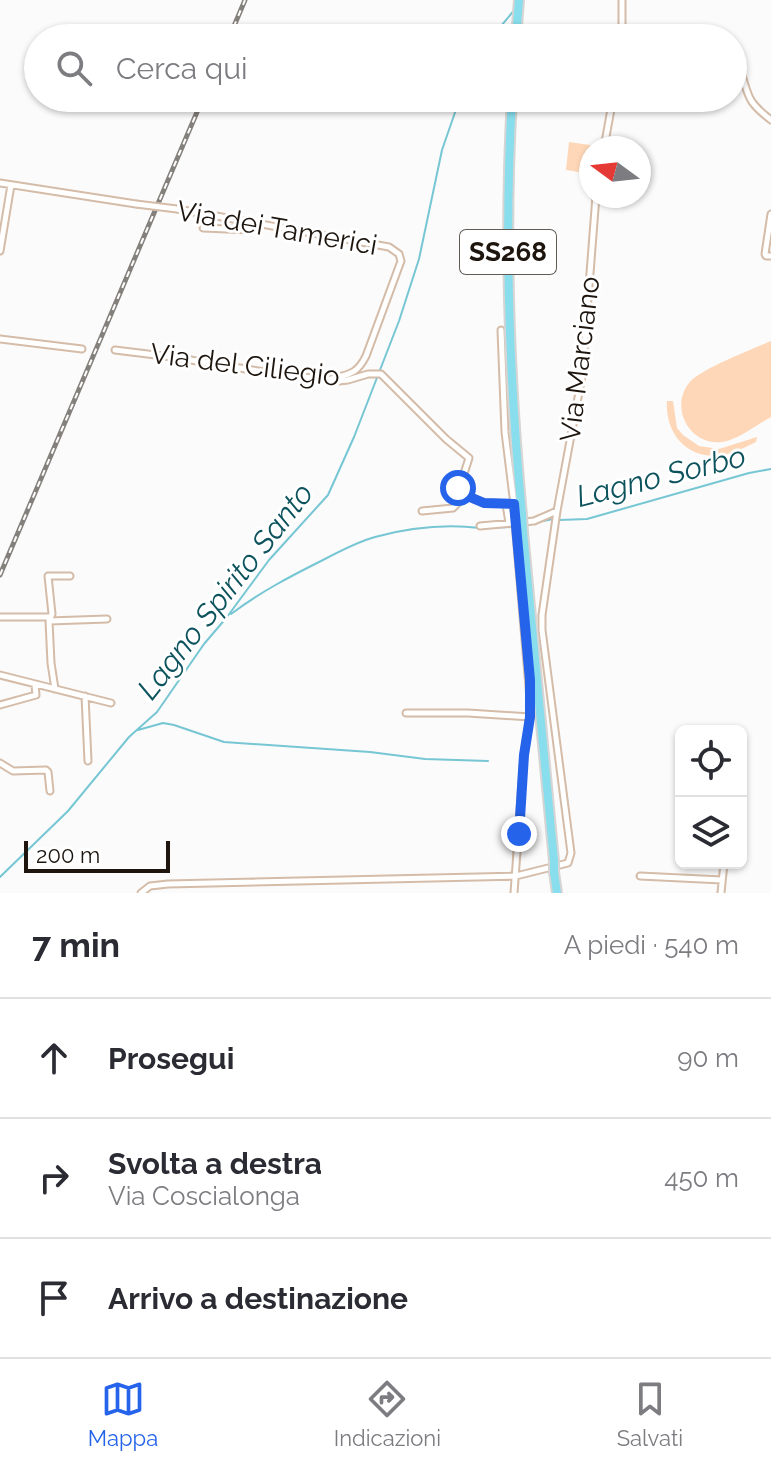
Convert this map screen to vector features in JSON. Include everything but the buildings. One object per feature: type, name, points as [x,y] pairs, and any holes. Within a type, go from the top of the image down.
[{"type":"highway","points":[[517,24],[519,0]]},
{"type":"highway","name":"SS268","points":[[511,112],[508,305],[518,514],[558,893]]},
{"type":"street","points":[[622,0],[622,24]]},
{"type":"street","points":[[747,95],[754,106],[771,120]]},
{"type":"street","points":[[606,136],[610,112]]},
{"type":"street","name":"Via dei Tamerici","points":[[0,183],[177,209],[389,247],[399,254],[401,261],[366,356],[353,373],[330,379]]},
{"type":"street","points":[[0,251],[11,185]]},
{"type":"street","name":"Via Marciano","points":[[516,876],[568,863],[571,853],[542,615],[582,376],[595,208]]},
{"type":"street","points":[[771,214],[765,254],[771,256]]},
{"type":"street","points":[[203,228],[251,230],[258,224]]},
{"type":"street","points":[[501,330],[508,467],[518,514]]},
{"type":"street","points":[[0,339],[82,349]]},
{"type":"street","name":"Via del Ciliegio","points":[[115,350],[330,379],[348,380],[381,374],[469,458],[457,491],[463,494]]},
{"type":"street","points":[[422,511],[453,508],[463,494],[484,503],[514,504]]},
{"type":"street","points":[[506,504],[509,523]]},
{"type":"street","points":[[480,526],[534,521],[557,511]]},
{"type":"street","points":[[514,893],[524,755],[530,717],[520,532]]},
{"type":"street","points":[[55,689],[48,576],[70,576]]},
{"type":"street","points":[[0,617],[107,619]]},
{"type":"street","points":[[0,675],[111,703]]},
{"type":"street","points":[[0,705],[36,695],[35,685]]},
{"type":"street","points":[[85,696],[88,761]]},
{"type":"street","points":[[406,713],[530,717]]},
{"type":"street","points":[[0,763],[13,771],[46,770],[50,791]]},
{"type":"street","points":[[721,893],[723,869]]},
{"type":"street","points":[[141,893],[150,886],[168,884],[516,876]]},
{"type":"street","points":[[640,876],[722,880]]},
{"type":"shaded area","points":[[569,142],[579,143],[579,172],[566,170]]},
{"type":"shaded area","points":[[771,341],[771,417],[728,441],[711,442],[692,432],[682,414],[681,403],[689,383],[715,366]]},
{"type":"shaded area","points":[[667,401],[673,401],[677,428],[699,446],[719,449],[757,437],[756,442],[719,456],[693,451],[673,431]]},
{"type":"waterway","name":"Lagno Spirito Santo","points":[[503,24],[516,8]]},
{"type":"waterway","name":"Lagno Spirito Santo","points":[[0,877],[68,811],[129,737],[157,712],[204,644],[269,560],[328,495],[399,321],[419,259],[442,150],[455,112]]},
{"type":"waterway","name":"Lagno Sorbo","points":[[559,520],[587,519],[771,469]]},
{"type":"waterway","name":"Lagno Sorbo","points":[[538,522],[553,519]]},
{"type":"waterway","name":"Lagno Sorbo","points":[[487,528],[512,527]]},
{"type":"waterway","name":"Lagno Sorbo","points":[[231,614],[287,578],[368,539],[427,528],[480,528]]},
{"type":"waterway","points":[[138,730],[163,723],[224,742],[425,759],[488,761]]},
{"type":"railway","points":[[235,24],[245,0]]},
{"type":"railway","points":[[0,575],[197,112]]},
{"type":"route","points":[[458,488],[458,492],[484,503],[514,504],[530,680],[530,717],[524,755],[519,834]]}]
